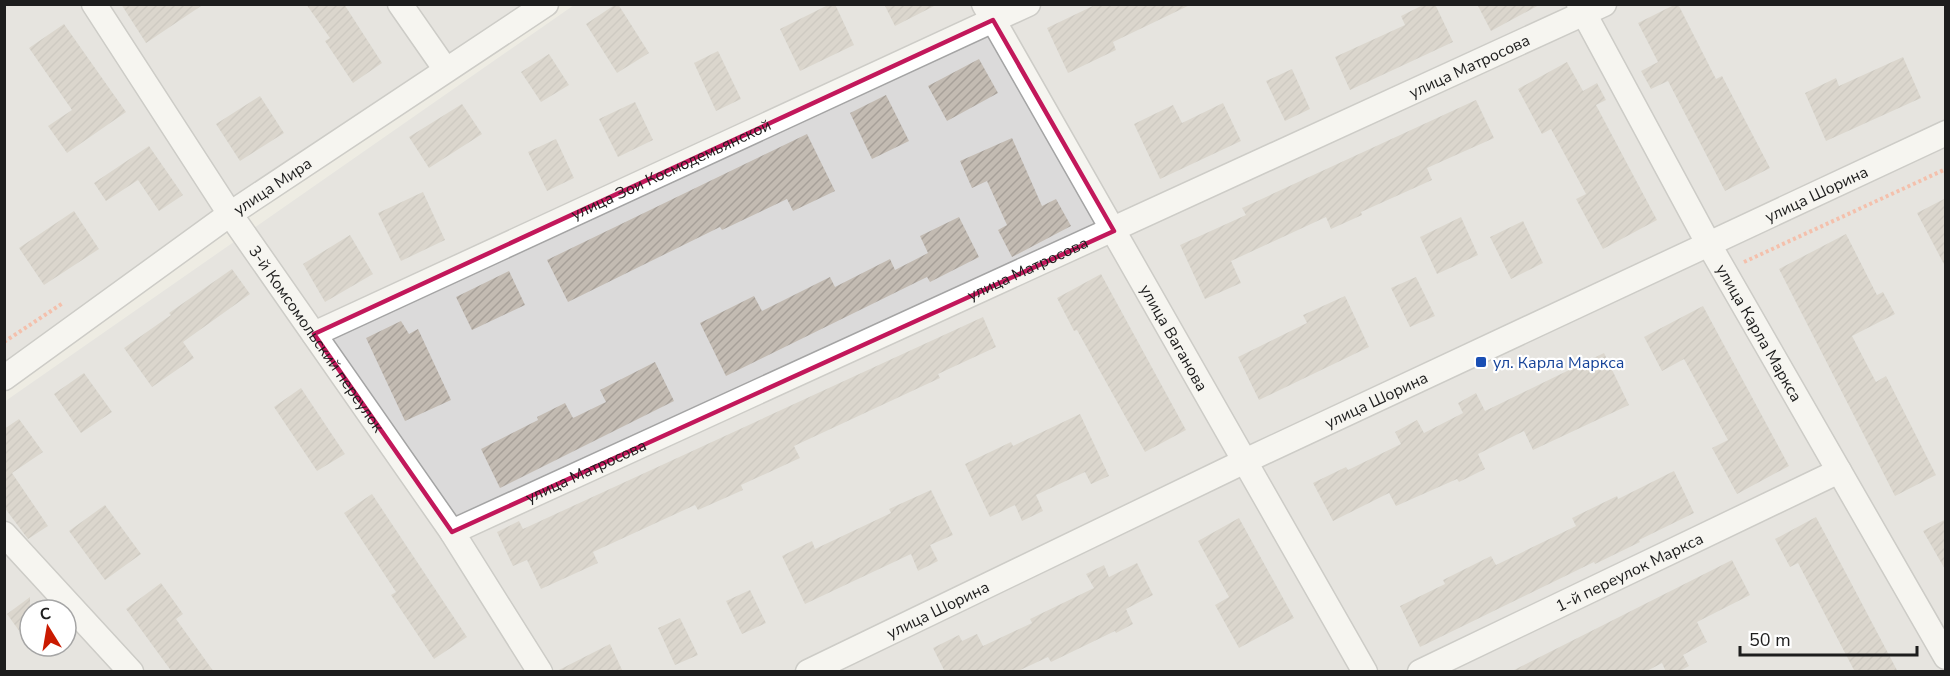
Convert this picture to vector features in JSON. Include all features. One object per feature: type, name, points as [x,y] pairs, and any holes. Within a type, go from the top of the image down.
[{"type":"street","name":"3-й Комсомольский переулок","points":[[94,4],[230,214],[452,532],[540,672]]},
{"type":"street","points":[[400,4],[446,70]]},
{"type":"street","name":"улица Мира","points":[[4,378],[230,214],[546,4]]},
{"type":"street","name":"улица Зои Космодемьянской","points":[[314,334],[989,12],[1028,4]]},
{"type":"street","name":"улица Матросова","points":[[452,532],[1113,231],[1589,8]]},
{"type":"street","name":"улица Карла Маркса","points":[[1589,8],[1708,243],[1946,657]]},
{"type":"street","name":"улица Ваганова","points":[[989,12],[1365,672]]},
{"type":"street","name":"улица Шорина","points":[[808,672],[1245,460],[1946,132]]},
{"type":"street","name":"1-й переулок Маркса","points":[[1420,672],[1839,471]]},
{"type":"street","points":[[4,534],[131,672]]},
{"type":"path","points":[[1724,271],[1946,169]]},
{"type":"highlighted area","points":[[993,20],[1114,231],[452,532],[314,334]]},
{"type":"shaded area","points":[[5,5],[528,5],[5,362]]},
{"type":"shaded area","points":[[574,5],[1945,5],[1945,671],[5,671],[4,402]]},
{"type":"building","points":[[121,4],[204,4],[146,43]]},
{"type":"building","points":[[306,4],[344,4],[382,63],[353,83],[325,41],[330,38]]},
{"type":"building","points":[[616,4],[649,53],[617,73],[586,24]]},
{"type":"building","points":[[830,4],[835,4],[854,45],[800,71],[780,29]]},
{"type":"building","points":[[884,4],[938,4],[895,26]]},
{"type":"building","points":[[1097,4],[1192,4],[1113,42],[1116,50],[1068,73],[1047,28]]},
{"type":"building","points":[[1425,4],[1435,4],[1453,42],[1350,90],[1335,57],[1405,25],[1401,16]]},
{"type":"building","points":[[1477,4],[1541,4],[1491,31]]},
{"type":"building","points":[[1676,4],[1716,79],[1722,76],[1770,168],[1725,191],[1668,81],[1651,89],[1641,71],[1658,62],[1638,23]]},
{"type":"building","points":[[64,24],[126,112],[67,153],[48,126],[72,110],[29,48]]},
{"type":"building","points":[[718,51],[741,99],[716,111],[694,63]]},
{"type":"building","points":[[549,54],[569,85],[541,102],[521,72]]},
{"type":"building","points":[[1903,57],[1921,98],[1826,141],[1805,93],[1836,78],[1839,86]]},
{"type":"building","points":[[979,59],[998,93],[947,121],[928,86]]},
{"type":"building","points":[[1567,62],[1583,91],[1597,83],[1606,100],[1596,105],[1657,220],[1603,249],[1576,199],[1586,194],[1551,129],[1542,134],[1518,89]]},
{"type":"building","points":[[1292,69],[1310,109],[1285,121],[1266,81]]},
{"type":"building","points":[[886,95],[909,141],[872,159],[850,113]]},
{"type":"building","points":[[260,96],[284,133],[240,161],[216,124]]},
{"type":"building","points":[[1476,100],[1494,138],[1427,168],[1432,180],[1361,212],[1362,215],[1331,229],[1326,217],[1231,261],[1241,283],[1205,299],[1180,245],[1246,215],[1242,208]]},
{"type":"building","points":[[635,102],[653,140],[618,157],[599,119]]},
{"type":"building","points":[[1223,103],[1241,141],[1160,179],[1134,124],[1173,105],[1182,123]]},
{"type":"building","points":[[462,104],[482,134],[429,168],[409,137]]},
{"type":"building","points":[[807,134],[835,191],[793,211],[787,199],[722,230],[720,227],[568,302],[547,260]]},
{"type":"building","points":[[1012,138],[1042,206],[1056,199],[1071,226],[1012,257],[998,230],[1007,225],[987,181],[972,188],[960,161]]},
{"type":"building","points":[[556,139],[574,178],[547,191],[528,152]]},
{"type":"building","points":[[149,146],[183,195],[159,211],[138,180],[106,201],[94,183]]},
{"type":"building","points":[[423,192],[445,240],[401,261],[378,213]]},
{"type":"building","points":[[1946,198],[1946,268],[1917,213]]},
{"type":"building","points":[[74,211],[99,249],[44,285],[19,248]]},
{"type":"building","points":[[959,217],[979,257],[930,282],[927,277],[726,376],[700,323],[754,296],[762,311],[830,277],[835,287],[890,259],[895,270],[928,253],[920,236]]},
{"type":"building","points":[[1461,217],[1478,255],[1437,274],[1420,237]]},
{"type":"building","points":[[1523,221],[1543,263],[1511,279],[1490,237]]},
{"type":"building","points":[[1846,234],[1877,295],[1883,292],[1895,314],[1852,336],[1876,382],[1886,376],[1936,475],[1895,496],[1779,269]]},
{"type":"building","points":[[350,235],[373,274],[325,302],[303,264]]},
{"type":"building","points":[[232,269],[250,294],[183,342],[194,358],[152,387],[124,348]]},
{"type":"building","points":[[509,271],[525,305],[472,330],[456,297]]},
{"type":"building","points":[[1101,274],[1186,430],[1145,452],[1057,298]]},
{"type":"building","points":[[1416,277],[1435,316],[1410,327],[1391,288]]},
{"type":"building","points":[[1345,296],[1369,347],[1259,400],[1238,357],[1307,323],[1303,315]]},
{"type":"building","points":[[1703,306],[1789,466],[1737,494],[1712,448],[1728,440],[1684,359],[1662,371],[1644,337]]},
{"type":"building","points":[[983,317],[996,347],[938,374],[940,378],[794,446],[800,458],[741,485],[743,490],[698,510],[695,505],[593,552],[598,563],[541,589],[527,560],[513,566],[497,532],[519,521],[523,529]]},
{"type":"building","points":[[401,321],[409,334],[418,329],[451,400],[405,421],[366,338]]},
{"type":"building","points":[[1604,353],[1629,405],[1533,450],[1524,431],[1478,454],[1485,469],[1459,482],[1457,479],[1396,506],[1389,493],[1333,521],[1313,483],[1346,467],[1348,470],[1401,444],[1395,432],[1417,420],[1424,433],[1463,413],[1458,403],[1476,393],[1485,411]]},
{"type":"building","points":[[655,362],[674,401],[500,488],[481,449],[538,420],[537,417],[565,403],[573,418],[606,402],[600,390]]},
{"type":"building","points":[[84,373],[112,412],[81,433],[54,394]]},
{"type":"building","points":[[301,388],[345,454],[317,471],[274,407]]},
{"type":"building","points":[[1080,414],[1109,476],[1091,484],[1085,472],[1036,495],[1043,511],[1022,521],[1015,505],[990,517],[965,464],[1011,442],[1013,446]]},
{"type":"building","points":[[19,419],[43,452],[12,473],[48,526],[28,539],[4,507],[4,429]]},
{"type":"building","points":[[1674,471],[1694,513],[1639,540],[1640,542],[1420,647],[1400,606],[1445,584],[1443,580],[1491,556],[1496,565],[1576,526],[1572,518],[1617,496],[1618,499]]},
{"type":"building","points":[[931,490],[953,535],[930,545],[938,561],[918,571],[911,554],[805,604],[782,556],[812,541],[815,549],[891,513],[889,509]]},
{"type":"building","points":[[372,494],[467,637],[434,659],[391,595],[396,592],[344,513]]},
{"type":"building","points":[[105,505],[141,554],[105,580],[69,531]]},
{"type":"building","points":[[1816,517],[1898,672],[1855,672],[1798,563],[1790,567],[1775,539]]},
{"type":"building","points":[[1239,518],[1294,618],[1239,648],[1215,605],[1229,597],[1198,541]]},
{"type":"building","points":[[1946,519],[1946,571],[1923,531]]},
{"type":"building","points":[[1732,560],[1750,595],[1697,622],[1707,642],[1683,655],[1689,666],[1678,672],[1666,672],[1662,663],[1645,672],[1510,672]]},
{"type":"building","points":[[1137,563],[1153,595],[1126,609],[1133,624],[1051,662],[1048,657],[1016,672],[945,672],[933,648],[959,635],[962,641],[977,634],[983,646],[1032,623],[1030,619],[1094,588],[1086,574],[1104,565],[1109,577]]},
{"type":"building","points":[[161,583],[183,614],[176,619],[214,672],[172,672],[126,609]]},
{"type":"building","points":[[750,590],[766,623],[742,634],[726,601]]},
{"type":"building","points":[[18,606],[18,629],[7,614]]},
{"type":"building","points":[[680,618],[698,655],[675,665],[658,628]]},
{"type":"building","points":[[610,644],[623,672],[555,672]]},
{"type":"place","name":"ул. Карла Маркса","points":[[1481,362]]}]
